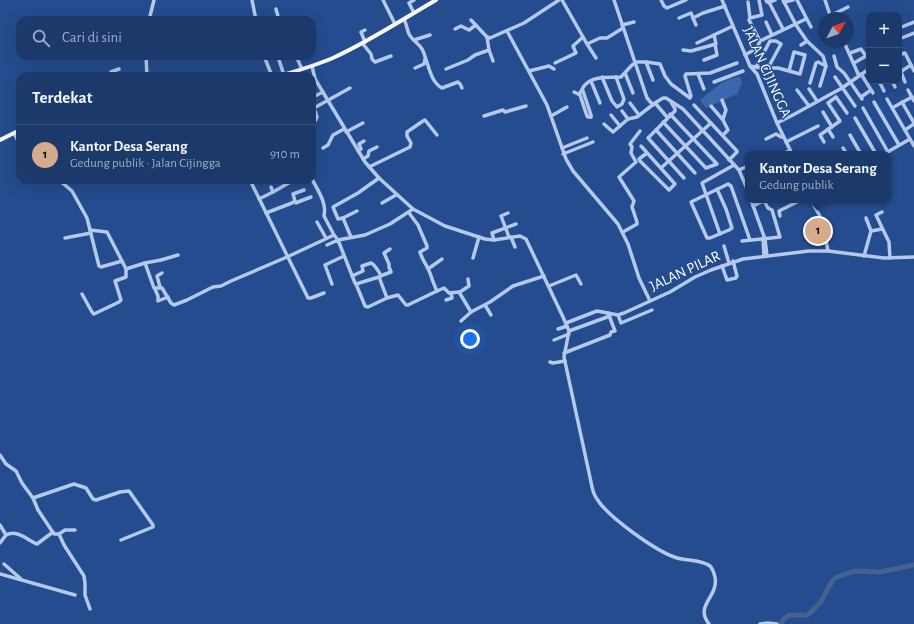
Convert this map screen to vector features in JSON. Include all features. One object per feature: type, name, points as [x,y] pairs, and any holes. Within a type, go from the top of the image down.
[{"type":"main road","points":[[364,43],[412,12],[437,0]]},
{"type":"main road","points":[[296,72],[313,67],[364,43],[404,20],[431,2]]},
{"type":"main road","points":[[294,72],[313,67]]},
{"type":"main road","points":[[0,140],[14,133]]},
{"type":"street","points":[[150,16],[154,0]]},
{"type":"street","points":[[252,0],[255,16]]},
{"type":"street","points":[[383,0],[395,24]]},
{"type":"street","points":[[412,12],[409,3],[414,0]]},
{"type":"street","points":[[487,37],[490,38],[508,31],[530,20],[559,0]]},
{"type":"street","points":[[562,0],[596,58]]},
{"type":"street","points":[[614,0],[648,99],[669,115],[694,138],[717,164],[706,168],[663,122]]},
{"type":"street","points":[[661,0],[666,8],[686,0]]},
{"type":"street","name":"JALAN CIJINGGA","points":[[722,0],[745,55],[750,66],[757,74],[783,137],[790,151]]},
{"type":"street","points":[[750,18],[762,15],[759,0]]},
{"type":"street","points":[[775,0],[767,1],[783,29]]},
{"type":"street","points":[[792,0],[784,1],[796,25],[807,41],[822,55],[826,66],[820,86]]},
{"type":"street","points":[[797,0],[806,20],[811,27]]},
{"type":"street","points":[[825,0],[829,12]]},
{"type":"street","points":[[748,2],[749,21],[760,41]]},
{"type":"street","points":[[693,18],[702,13],[725,6]]},
{"type":"street","points":[[840,12],[848,7]]},
{"type":"street","points":[[276,9],[278,16]]},
{"type":"street","points":[[679,18],[691,14],[696,25]]},
{"type":"street","points":[[404,20],[408,26],[408,32],[421,48],[431,72],[439,86],[442,88],[459,82],[462,88]]},
{"type":"street","points":[[471,20],[487,37],[489,50],[493,61]]},
{"type":"street","points":[[745,55],[757,48],[760,41],[783,29],[806,20]]},
{"type":"street","points":[[587,44],[599,38],[607,38],[623,27],[634,22]]},
{"type":"street","points":[[766,22],[772,35]]},
{"type":"street","points":[[902,27],[914,22]]},
{"type":"street","points":[[455,29],[461,26],[469,30],[476,25]]},
{"type":"street","points":[[697,43],[733,26]]},
{"type":"street","points":[[365,30],[361,32],[364,43],[371,54],[372,59],[375,62],[390,56]]},
{"type":"street","points":[[508,31],[547,105],[563,154],[573,171],[614,218],[623,232],[639,278],[650,301]]},
{"type":"street","points":[[902,38],[914,33]]},
{"type":"street","points":[[414,40],[430,35]]},
{"type":"street","points":[[704,60],[717,55],[715,44],[717,43],[714,35]]},
{"type":"street","points":[[555,63],[576,53],[573,46],[583,37]]},
{"type":"street","points":[[756,67],[770,41],[776,41],[781,44],[768,68]]},
{"type":"street","points":[[802,45],[807,41]]},
{"type":"street","points":[[683,50],[691,51],[715,44]]},
{"type":"street","points":[[834,56],[837,67],[851,82],[861,98],[872,91],[860,75],[847,48]]},
{"type":"street","points":[[850,53],[861,49],[866,56],[854,63]]},
{"type":"street","points":[[446,69],[489,50]]},
{"type":"street","points":[[750,66],[778,68],[789,71],[800,74],[805,55],[794,52],[789,71]]},
{"type":"street","points":[[902,54],[905,53],[914,71]]},
{"type":"street","points":[[415,68],[424,64],[426,59]]},
{"type":"street","points":[[146,60],[147,72]]},
{"type":"street","points":[[266,60],[270,72]]},
{"type":"street","points":[[279,60],[282,72]]},
{"type":"street","points":[[298,60],[302,69]]},
{"type":"street","points":[[646,62],[653,80]]},
{"type":"street","points":[[579,94],[591,81],[602,77],[621,77],[635,63],[646,62],[660,64],[671,84],[689,98],[691,96],[685,74],[710,73],[737,63]]},
{"type":"street","points":[[810,83],[816,63],[818,62],[826,66]]},
{"type":"street","points":[[902,69],[911,65]]},
{"type":"street","points":[[529,71],[549,66],[554,69]]},
{"type":"street","points":[[313,67],[314,72]]},
{"type":"street","points":[[111,72],[119,69]]},
{"type":"street","points":[[710,73],[714,83],[742,71]]},
{"type":"street","points":[[777,123],[842,88],[866,71]]},
{"type":"street","points":[[625,73],[633,92]]},
{"type":"street","points":[[698,74],[704,89]]},
{"type":"street","points":[[902,75],[905,82]]},
{"type":"street","points":[[602,77],[612,101],[617,107],[622,104],[624,100],[616,77]]},
{"type":"street","points":[[835,77],[854,106]]},
{"type":"street","points":[[316,80],[363,160],[369,168],[413,210],[445,226],[479,237],[494,240],[520,236],[525,237],[549,286],[569,333],[564,353],[565,361],[590,482],[596,499],[608,512],[656,548],[678,558],[703,563],[711,567],[715,575],[716,585],[703,611],[709,624]]},
{"type":"street","points":[[591,81],[600,103]]},
{"type":"street","points":[[881,84],[884,91]]},
{"type":"street","points":[[316,107],[350,88]]},
{"type":"street","points":[[809,89],[817,101]]},
{"type":"street","points":[[797,90],[808,106]]},
{"type":"street","points":[[892,108],[902,102],[913,99],[908,90]]},
{"type":"street","points":[[574,92],[579,94],[587,116],[589,117],[591,115],[583,91]]},
{"type":"street","points":[[316,96],[323,92]]},
{"type":"street","points":[[833,92],[847,113]]},
{"type":"street","points":[[824,142],[820,135],[840,121],[828,103],[836,97]]},
{"type":"street","points":[[604,124],[611,132],[628,119],[634,119],[664,98],[683,109],[739,170],[745,184]]},
{"type":"street","points":[[887,99],[914,146]]},
{"type":"street","points":[[722,100],[726,110],[723,119]]},
{"type":"street","points":[[671,102],[675,110],[648,137],[648,139],[684,178]]},
{"type":"street","points":[[874,102],[899,145]]},
{"type":"street","points":[[902,102],[914,124],[904,130]]},
{"type":"street","points":[[630,103],[639,115]]},
{"type":"street","points":[[694,105],[737,152],[729,160]]},
{"type":"street","points":[[484,116],[503,110],[505,112],[526,106]]},
{"type":"street","points":[[711,106],[723,119],[728,129],[723,135]]},
{"type":"street","points":[[551,116],[568,107]]},
{"type":"street","points":[[863,108],[885,151]]},
{"type":"street","points":[[622,111],[628,119]]},
{"type":"street","points":[[823,112],[833,137]]},
{"type":"street","points":[[611,116],[620,126]]},
{"type":"street","points":[[855,118],[874,151]]},
{"type":"street","points":[[369,168],[410,147],[411,143],[407,136],[407,132],[425,120],[437,135]]},
{"type":"street","points":[[661,168],[711,122]]},
{"type":"street","points":[[323,148],[328,145],[333,135],[363,123]]},
{"type":"street","points":[[786,142],[818,126]]},
{"type":"street","points":[[656,130],[695,173]]},
{"type":"street","points":[[623,232],[637,224],[637,222],[632,208],[634,201],[619,177],[636,162],[631,153],[632,147],[630,144],[640,131]]},
{"type":"street","points":[[14,133],[16,137]]},
{"type":"street","points":[[766,139],[776,134],[783,137]]},
{"type":"street","points":[[850,135],[859,151]]},
{"type":"street","points":[[562,148],[588,138]]},
{"type":"street","points":[[889,151],[910,139]]},
{"type":"street","points":[[358,152],[360,149],[358,144],[364,141]]},
{"type":"street","points":[[563,154],[593,142]]},
{"type":"street","points":[[641,146],[675,184],[669,190],[640,161],[640,159],[647,153]]},
{"type":"street","points":[[363,160],[368,156],[369,151],[377,147]]},
{"type":"street","points":[[720,234],[702,182],[734,165]]},
{"type":"street","points":[[739,170],[745,167]]},
{"type":"street","points":[[357,211],[338,219],[333,207],[358,193],[379,178]]},
{"type":"street","points":[[64,184],[72,191],[87,218],[99,267],[122,261]]},
{"type":"street","points":[[252,184],[308,298],[324,293]]},
{"type":"street","points":[[259,199],[287,184]]},
{"type":"street","points":[[314,184],[326,211],[324,216],[338,240],[366,307],[398,295],[406,305],[408,305],[444,288],[451,293],[457,291],[460,292],[469,286],[468,279]]},
{"type":"street","points":[[717,189],[726,209],[732,228],[707,238],[691,203],[692,201],[727,184],[730,185],[750,240]]},
{"type":"street","points":[[271,187],[273,192]]},
{"type":"street","points":[[295,201],[293,194],[304,190]]},
{"type":"street","points":[[382,203],[396,195]]},
{"type":"street","points":[[266,213],[295,201],[298,202],[311,197]]},
{"type":"street","points":[[752,203],[764,239],[766,256]]},
{"type":"street","points":[[753,206],[760,203]]},
{"type":"street","points":[[742,241],[780,237],[772,210],[768,208],[765,203]]},
{"type":"street","points":[[780,216],[779,211],[795,203]]},
{"type":"street","points":[[813,203],[822,220],[828,251]]},
{"type":"street","points":[[327,245],[338,240],[365,235],[390,224],[413,210]]},
{"type":"street","points":[[882,212],[876,215],[889,242],[890,258]]},
{"type":"street","points":[[409,213],[418,225],[428,246],[420,252],[436,291]]},
{"type":"street","points":[[508,213],[501,216],[505,228],[515,247]]},
{"type":"street","points":[[343,218],[351,237]]},
{"type":"street","points":[[864,256],[871,231],[866,218]]},
{"type":"street","points":[[317,222],[326,238]]},
{"type":"street","points":[[494,240],[492,233],[516,224]]},
{"type":"street","points":[[871,231],[882,229]]},
{"type":"street","points":[[65,238],[91,232],[107,231],[126,269],[126,277],[115,281],[120,300],[119,302],[94,314],[82,294]]},
{"type":"street","points":[[162,273],[157,276],[160,287],[172,304],[179,303],[212,287],[221,286],[334,235]]},
{"type":"street","points":[[474,258],[479,237]]},
{"type":"street","points":[[724,246],[729,263]]},
{"type":"street","points":[[356,284],[391,272],[384,253],[390,249]]},
{"type":"street","name":"JALAN PILAR","points":[[618,315],[670,292],[696,277],[733,261],[801,251],[828,251],[890,258],[914,257]]},
{"type":"street","points":[[126,269],[178,255]]},
{"type":"street","points":[[332,284],[325,265],[344,256]]},
{"type":"street","points":[[428,269],[442,259]]},
{"type":"street","points":[[722,266],[727,280],[736,278],[737,276],[733,261]]},
{"type":"street","points":[[145,263],[158,296],[158,301],[168,297]]},
{"type":"street","points":[[352,276],[363,271],[362,266],[371,263],[375,269],[379,271],[387,298]]},
{"type":"street","points":[[461,321],[471,312],[485,305],[511,287],[544,276]]},
{"type":"street","points":[[549,286],[575,276],[577,276],[581,284]]},
{"type":"street","points":[[155,289],[160,287]]},
{"type":"street","points":[[460,292],[471,312]]},
{"type":"street","points":[[446,300],[452,298],[451,293]]},
{"type":"street","points":[[485,305],[491,315]]},
{"type":"street","points":[[564,353],[610,335],[611,332],[615,331],[618,325],[652,310]]},
{"type":"street","points":[[558,328],[597,311],[618,315],[621,324]]},
{"type":"street","points":[[609,314],[615,329]]},
{"type":"street","points":[[554,340],[609,314]]},
{"type":"street","points":[[550,362],[565,361]]},
{"type":"street","points":[[0,455],[6,464],[16,471],[22,484],[34,498],[38,510],[54,534],[59,534],[65,530],[75,530]]},
{"type":"street","points":[[34,498],[74,484],[86,488],[96,500],[120,492],[129,491],[153,527],[121,540]]},
{"type":"street","points":[[0,525],[6,535]]},
{"type":"street","points":[[0,543],[6,535],[16,534],[37,544],[53,532]]},
{"type":"street","points":[[59,534],[64,545],[84,576],[85,595],[90,609]]},
{"type":"street","points":[[4,564],[21,580]]},
{"type":"street","points":[[0,574],[9,569]]},
{"type":"street","points":[[0,574],[75,595]]},
{"type":"street","points":[[760,624],[776,624]]},
{"type":"shaded area","points":[[740,77],[742,83],[737,94],[706,108],[700,100],[723,82]]},
{"type":"waterway","points":[[781,624],[789,615],[807,615],[812,611],[820,603],[833,580],[837,577],[855,571],[880,572],[914,565]]},
{"type":"place","name":"Kantor Desa Serang","points":[[818,231]]}]
